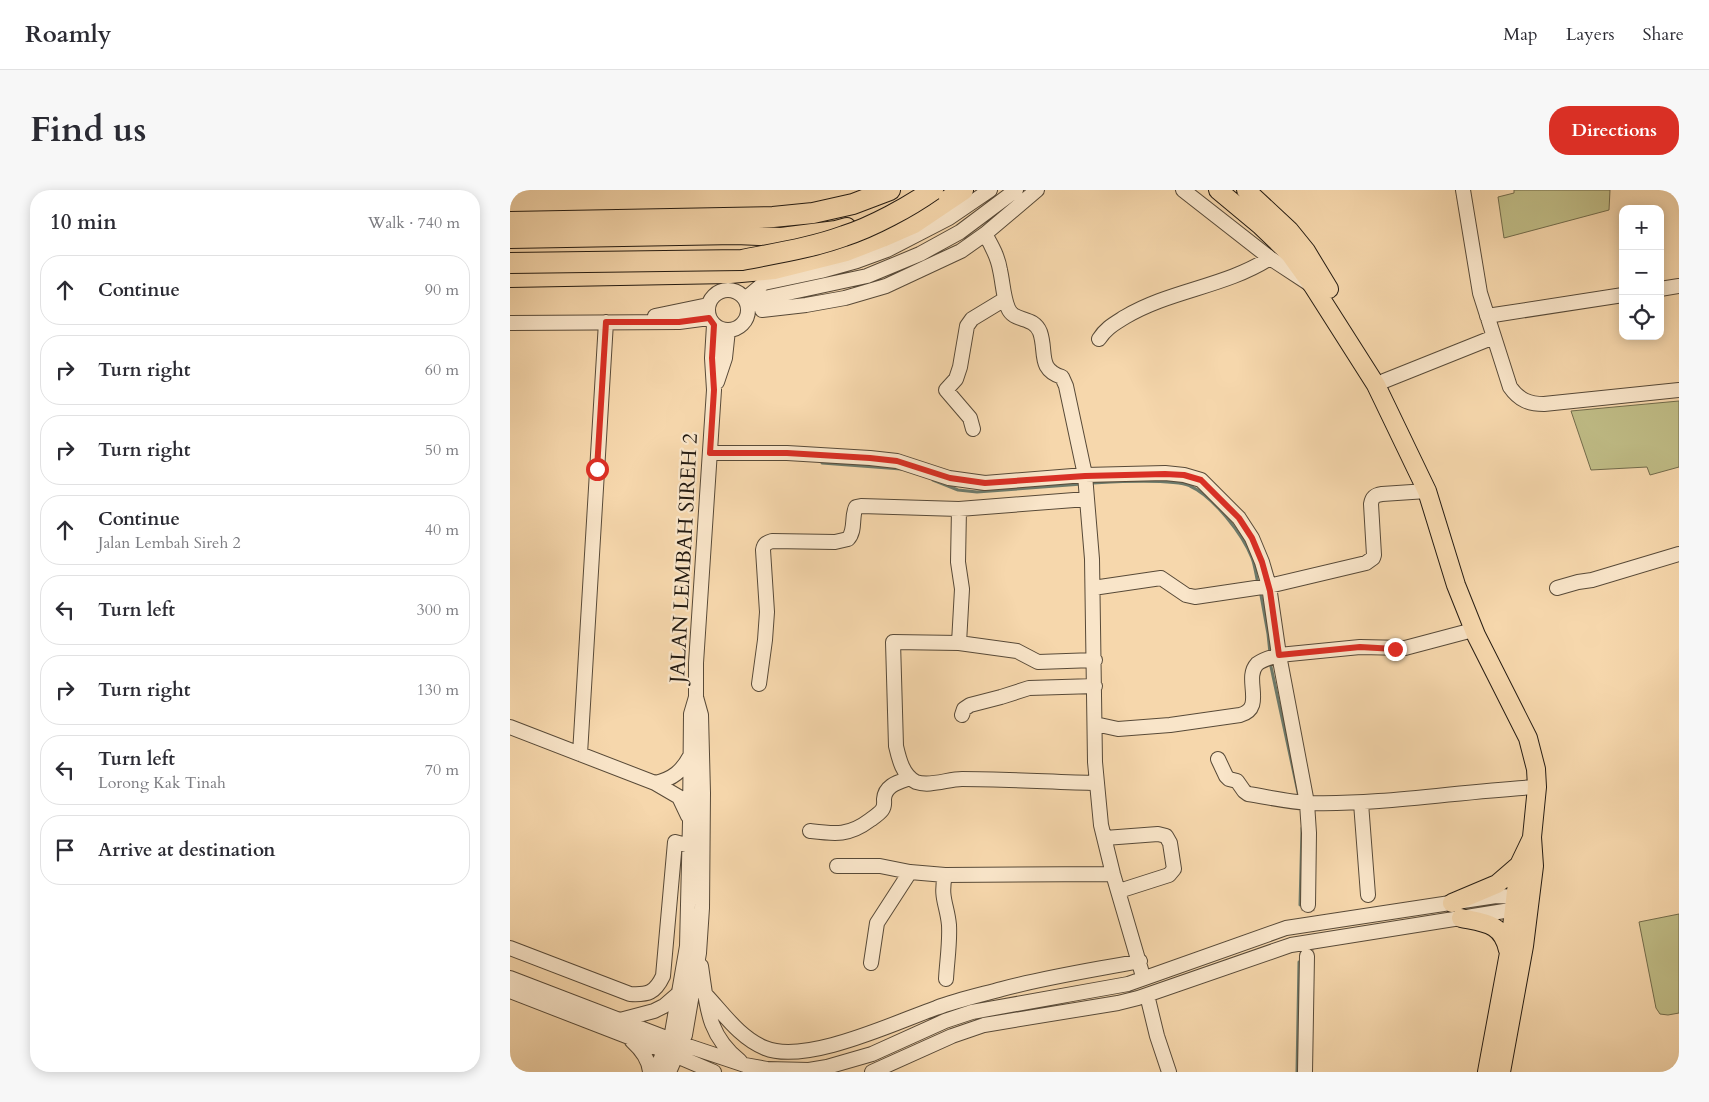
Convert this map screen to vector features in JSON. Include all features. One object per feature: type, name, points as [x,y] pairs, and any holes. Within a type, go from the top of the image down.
[{"type":"highway","points":[[510,209],[770,205],[794,203],[851,190]]},
{"type":"highway","points":[[510,222],[773,217],[813,213],[853,204],[890,190]]},
{"type":"highway","points":[[510,263],[742,260],[846,236],[900,210],[949,192]]},
{"type":"highway","points":[[510,277],[730,273],[774,269],[846,252],[914,223],[949,192]]},
{"type":"main road","points":[[736,235],[835,216],[875,202],[896,190]]},
{"type":"main road","points":[[1218,190],[1277,240],[1290,254],[1313,286],[1376,386],[1427,491]]},
{"type":"main road","points":[[1246,190],[1290,230],[1306,251],[1384,381],[1403,418],[1418,456],[1456,585],[1473,630],[1528,738],[1536,769],[1532,837],[1534,866],[1509,953],[1498,1071]]},
{"type":"main road","points":[[510,239],[736,235],[781,237],[836,230],[905,211],[949,192]]},
{"type":"main road","points":[[1457,910],[1497,884],[1519,865],[1532,837]]},
{"type":"main road","points":[[1498,1071],[1524,946],[1519,865]]},
{"type":"main road","points":[[1457,910],[1499,929],[1507,942],[1509,953]]},
{"type":"street","points":[[728,330],[739,327],[744,323],[764,283],[821,271],[887,250],[949,218],[990,190]]},
{"type":"street","points":[[752,305],[769,297],[867,276],[920,254],[960,232],[1016,190]]},
{"type":"street","points":[[714,390],[710,316],[711,298],[722,290],[735,291],[752,305],[806,305],[845,298],[886,286],[961,251],[986,234],[1037,190]]},
{"type":"street","points":[[1183,190],[1270,258],[1313,286]]},
{"type":"street","points":[[1463,190],[1480,293],[1510,387],[1516,396],[1534,404],[1679,390]]},
{"type":"street","points":[[706,995],[748,1038],[765,1048],[787,1051],[809,1050],[868,1034],[938,1007],[1004,988],[1141,967],[1113,874],[1101,825],[1097,783],[1093,588],[1087,499],[1085,477],[1066,386],[1062,377],[1052,374],[1047,369],[1040,333],[1035,324],[1016,318],[1009,311],[996,255],[986,234]]},
{"type":"street","points":[[1099,338],[1105,329],[1142,306],[1248,271],[1270,258]]},
{"type":"street","points":[[1664,288],[1679,286]]},
{"type":"street","points":[[1487,316],[1619,296]]},
{"type":"street","points":[[973,429],[970,418],[946,390],[956,378],[960,367],[967,326],[972,319],[1005,299]]},
{"type":"street","points":[[510,324],[632,321],[710,316],[728,330]]},
{"type":"street","points":[[580,754],[606,322]]},
{"type":"street","points":[[714,390],[725,358],[728,330]]},
{"type":"street","points":[[1384,381],[1494,337]]},
{"type":"street","name":"JALAN LEMBAH SIREH 2","points":[[699,953],[702,908],[703,793],[701,715],[696,697],[696,663],[714,390]]},
{"type":"street","points":[[710,453],[787,453],[870,458],[897,461],[950,478],[985,483],[1165,474],[1184,475],[1201,480],[1239,518],[1252,538],[1269,586],[1273,657],[1309,833],[1308,904]]},
{"type":"street","points":[[1093,588],[1161,578],[1192,597],[1269,586],[1369,562],[1374,555],[1372,499],[1375,495],[1427,491]]},
{"type":"street","points":[[759,684],[766,640],[767,612],[763,550],[767,542],[772,540],[835,542],[848,539],[852,535],[854,512],[856,507],[861,506],[960,509],[1087,499]]},
{"type":"street","points":[[959,643],[962,589],[958,562],[960,509]]},
{"type":"street","points":[[1557,588],[1592,580],[1679,554]]},
{"type":"street","points":[[1095,724],[1118,729],[1170,725],[1246,713],[1252,704],[1254,669],[1259,663],[1273,657],[1360,647],[1405,648],[1473,630]]},
{"type":"street","points":[[1095,660],[1038,662],[1017,651],[959,643],[893,642],[896,746],[899,760],[910,778],[917,782],[928,783],[961,779],[1097,783]]},
{"type":"street","points":[[962,715],[964,709],[970,705],[1031,688],[1095,686]]},
{"type":"street","points":[[669,1072],[673,1047],[672,1033],[686,946],[692,754],[691,714],[696,697]]},
{"type":"street","points":[[510,727],[655,783],[679,797],[690,822]]},
{"type":"street","points":[[655,783],[666,780],[681,771],[692,754]]},
{"type":"street","points":[[1218,759],[1228,779],[1237,781],[1246,793],[1302,802],[1361,803],[1464,794],[1486,790],[1536,787]]},
{"type":"street","points":[[810,831],[833,834],[858,828],[882,810],[888,787],[910,778]]},
{"type":"street","points":[[1361,803],[1368,895]]},
{"type":"street","points":[[1105,838],[1158,834],[1166,836],[1170,843],[1174,869],[1170,876],[1119,891]]},
{"type":"street","points":[[510,948],[630,994],[642,995],[652,991],[659,984],[663,976],[675,842],[690,846]]},
{"type":"street","points":[[837,866],[880,866],[910,872],[945,875],[1113,874]]},
{"type":"street","points":[[871,964],[878,923],[910,872]]},
{"type":"street","points":[[945,875],[943,898],[949,925],[946,979]]},
{"type":"street","points":[[510,991],[626,1036],[745,1065],[788,1071],[827,1067],[886,1048],[972,1012],[1128,984],[1286,928],[1522,903]]},
{"type":"street","points":[[872,1072],[952,1036],[984,1025],[1118,1004],[1290,945],[1457,910]]},
{"type":"street","points":[[666,937],[679,993]]},
{"type":"street","points":[[699,953],[709,1015],[714,1030],[723,1045],[745,1065]]},
{"type":"street","points":[[655,1072],[673,1047],[685,1035],[699,953]]},
{"type":"street","points":[[1305,1072],[1307,956]]},
{"type":"street","points":[[510,978],[620,1020],[673,1047],[714,1072]]},
{"type":"street","points":[[620,1020],[654,1011],[664,1006],[679,993]]},
{"type":"street","points":[[1148,999],[1157,1036],[1169,1072]]},
{"type":"street","points":[[626,1036],[645,1054],[650,1072]]},
{"type":"shaded area","points":[[1514,190],[1610,190],[1609,210],[1504,238],[1498,197],[1514,193]]},
{"type":"shaded area","points":[[1679,401],[1679,467],[1650,475],[1647,467],[1591,470],[1571,411]]},
{"type":"shaded area","points":[[1679,914],[1679,1013],[1660,1014],[1656,1008],[1639,922]]},
{"type":"waterway","points":[[822,463],[901,469]]},
{"type":"waterway","points":[[933,480],[958,490],[977,492],[1082,484]]},
{"type":"waterway","points":[[1090,483],[1170,482],[1190,486],[1199,491],[1217,507],[1242,538],[1252,558],[1258,584]]},
{"type":"waterway","points":[[1260,590],[1270,653]]},
{"type":"waterway","points":[[1270,662],[1299,797]]},
{"type":"waterway","points":[[1300,905],[1302,828]]},
{"type":"waterway","points":[[1297,1072],[1299,962]]},
{"type":"tunnel","points":[[1307,953],[1308,905]]},
{"type":"route","points":[[597,469],[606,322],[679,322],[709,318],[714,325],[712,358],[714,390],[710,453],[787,453],[870,458],[897,461],[967,482],[985,483],[1085,476],[1184,475],[1201,480],[1211,489],[1239,518],[1252,538],[1262,562],[1270,591],[1279,655],[1360,647],[1395,649]]}]
